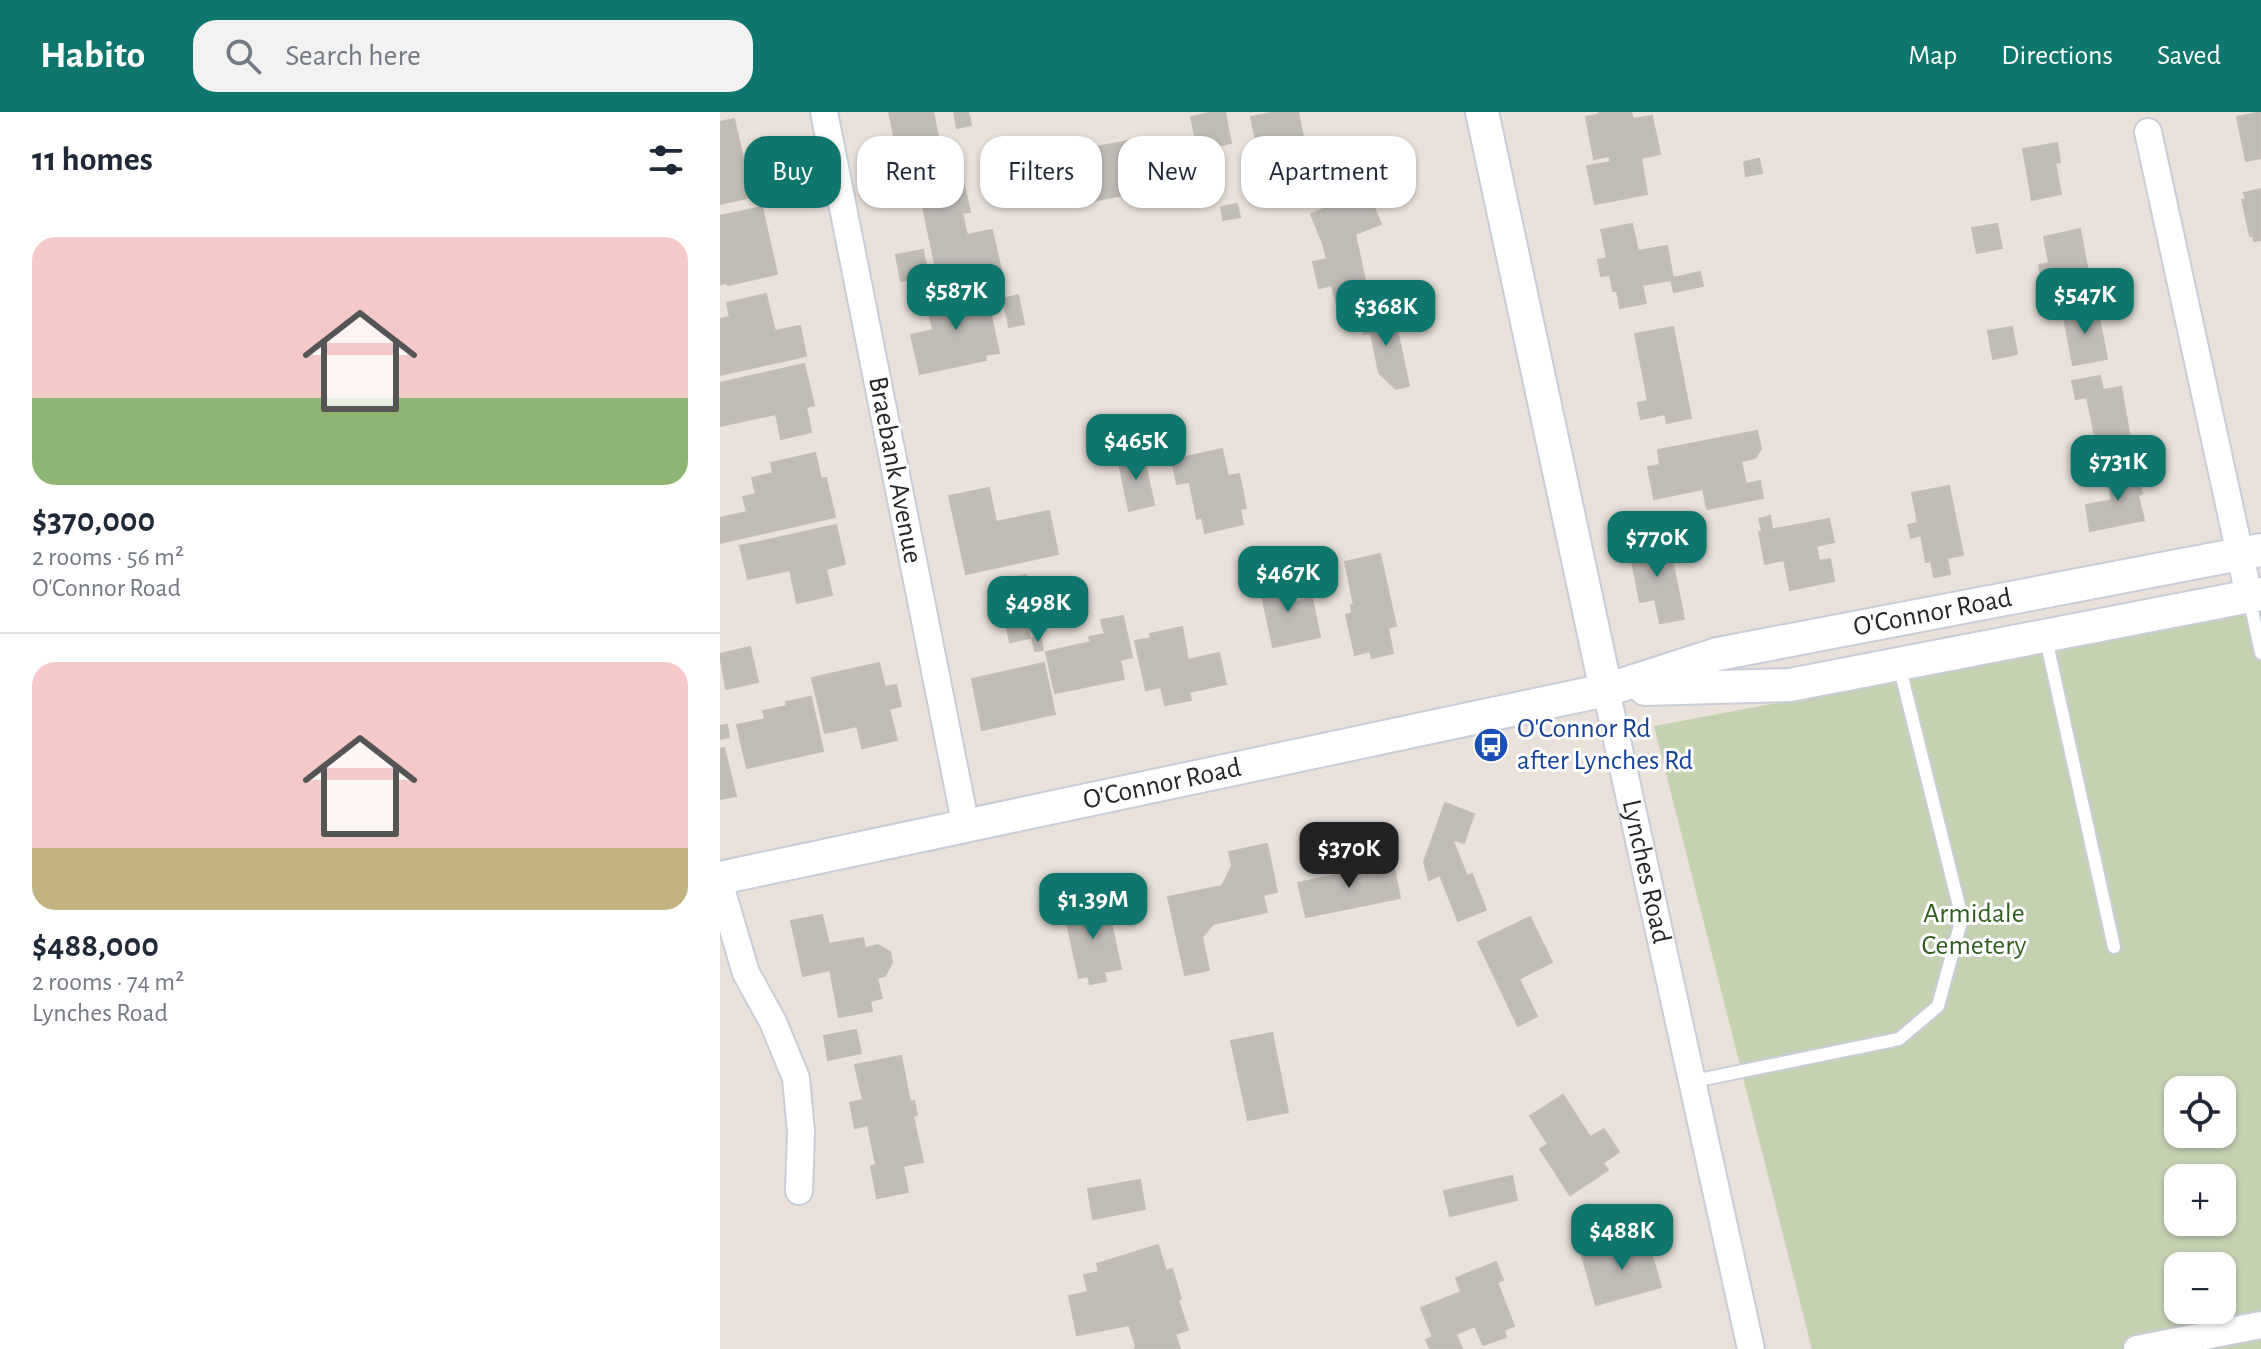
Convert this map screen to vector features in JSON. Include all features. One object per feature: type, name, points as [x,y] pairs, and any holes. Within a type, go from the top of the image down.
[{"type":"street","name":"Braebank Avenue","points":[[824,112],[966,827]]},
{"type":"street","name":"Lynches Road","points":[[1482,112],[1751,1349]]},
{"type":"street","points":[[2148,132],[2250,552],[2255,595]]},
{"type":"street","name":"O'Connor Road","points":[[720,878],[1606,690],[1718,654],[2250,552]]},
{"type":"street","name":"O'Connor Road","points":[[1606,690],[1790,685],[2255,595]]},
{"type":"street","points":[[720,885],[746,973],[773,1022],[796,1078],[801,1132],[799,1191]]},
{"type":"street","points":[[2137,1349],[2261,1325]]},
{"type":"lane","points":[[2255,595],[2261,653]]},
{"type":"lane","points":[[2045,636],[2114,947]]},
{"type":"lane","points":[[1694,1081],[1899,1039],[1938,1006],[1962,918],[1899,664]]},
{"type":"green space","name":"Armidale Cemetery","points":[[2261,606],[2261,1349],[1812,1349],[1654,726],[2049,652],[2056,648]]},
{"type":"building","points":[[889,112],[933,112],[938,136],[894,136]]},
{"type":"building","points":[[954,112],[968,112],[971,125],[957,128]]},
{"type":"building","points":[[1225,112],[1231,143],[1225,144],[1225,136],[1195,136],[1191,117]]},
{"type":"building","points":[[1298,112],[1303,136],[1255,136],[1251,117]]},
{"type":"building","points":[[1599,112],[1631,112],[1633,119],[1652,116],[1660,154],[1641,158],[1647,194],[1595,204],[1587,166],[1611,162],[1609,156],[1594,159],[1586,117]]},
{"type":"building","points":[[2261,112],[2261,158],[2246,161],[2237,117]]},
{"type":"building","points":[[734,119],[744,162],[744,199],[720,204],[720,122]]},
{"type":"building","points":[[1118,143],[1118,196],[1102,199],[1102,146]]},
{"type":"building","points":[[2057,143],[2060,162],[2055,163],[2061,194],[2032,200],[2023,149]]},
{"type":"building","points":[[1759,159],[1762,173],[1746,176],[1744,162]]},
{"type":"building","points":[[964,184],[970,212],[962,213],[967,235],[992,230],[1001,270],[939,283],[923,208],[964,208]]},
{"type":"building","points":[[2261,189],[2261,240],[2254,241],[2253,235],[2250,236],[2242,200],[2246,199],[2244,193]]},
{"type":"building","points":[[1237,204],[1240,217],[1223,220],[1221,208]]},
{"type":"building","points":[[762,208],[777,274],[720,284],[720,216]]},
{"type":"building","points":[[1326,208],[1374,208],[1381,224],[1355,234],[1370,303],[1338,310],[1332,285],[1319,288],[1313,262],[1327,259],[1311,214]]},
{"type":"building","points":[[1632,224],[1638,251],[1667,246],[1673,278],[1700,272],[1703,286],[1674,292],[1671,280],[1642,285],[1646,303],[1620,308],[1610,275],[1601,276],[1598,260],[1607,258],[1601,230]]},
{"type":"building","points":[[1997,224],[2002,248],[1977,253],[1972,228]]},
{"type":"building","points":[[2080,229],[2089,277],[2043,286],[2039,265],[2049,263],[2044,237]]},
{"type":"building","points":[[923,250],[928,275],[901,281],[896,255]]},
{"type":"building","points":[[985,288],[999,353],[985,355],[986,360],[920,374],[911,335],[933,330],[926,300]]},
{"type":"building","points":[[766,294],[775,331],[800,326],[806,356],[720,375],[720,319],[730,317],[727,303]]},
{"type":"building","points":[[1018,295],[1024,324],[1009,327],[1003,299]]},
{"type":"building","points":[[2097,307],[2107,359],[2073,365],[2063,313]]},
{"type":"building","points":[[1382,309],[1386,328],[1396,325],[1409,386],[1396,389],[1379,373],[1371,333],[1364,334],[1359,314]]},
{"type":"building","points":[[1673,327],[1691,418],[1667,423],[1665,414],[1641,419],[1638,403],[1648,401],[1635,334]]},
{"type":"building","points":[[2012,327],[2017,354],[1993,359],[1988,331]]},
{"type":"building","points":[[804,364],[814,405],[806,407],[811,432],[781,439],[776,414],[720,426],[720,383]]},
{"type":"building","points":[[2100,376],[2103,390],[2121,387],[2132,449],[2099,456],[2087,397],[2076,399],[2072,381]]},
{"type":"building","points":[[1757,431],[1761,449],[1755,458],[1741,461],[1746,484],[1760,481],[1763,498],[1707,509],[1703,489],[1654,499],[1648,467],[1660,465],[1658,450]]},
{"type":"building","points":[[1222,449],[1228,476],[1239,474],[1246,508],[1240,509],[1243,524],[1205,533],[1202,517],[1197,519],[1190,484],[1194,483],[1177,484],[1172,460]]},
{"type":"building","points":[[815,453],[821,479],[826,478],[835,517],[720,543],[720,518],[747,512],[743,497],[756,494],[752,478],[773,473],[771,463]]},
{"type":"building","points":[[1143,453],[1154,505],[1129,511],[1118,459]]},
{"type":"building","points":[[2137,469],[2142,494],[2138,495],[2144,520],[2090,531],[2086,505],[2112,500],[2107,475]]},
{"type":"building","points":[[1949,486],[1963,555],[1947,558],[1950,574],[1934,577],[1931,561],[1926,562],[1921,535],[1911,538],[1908,525],[1918,523],[1912,493]]},
{"type":"building","points":[[989,488],[996,522],[1049,511],[1058,554],[966,574],[949,496]]},
{"type":"building","points":[[1770,516],[1772,528],[1762,530],[1759,519]]},
{"type":"building","points":[[1829,519],[1834,542],[1816,546],[1819,561],[1830,559],[1834,581],[1790,590],[1784,560],[1765,564],[1759,532]]},
{"type":"building","points":[[836,525],[845,564],[826,569],[832,595],[797,603],[790,570],[748,579],[740,546]]},
{"type":"building","points":[[1668,539],[1684,619],[1660,623],[1655,599],[1640,602],[1629,546]]},
{"type":"building","points":[[1380,554],[1396,626],[1388,628],[1393,653],[1372,658],[1370,651],[1355,655],[1346,615],[1352,613],[1351,605],[1354,605],[1345,562]]},
{"type":"building","points":[[1026,575],[1036,622],[1027,624],[1030,638],[1010,642],[996,581]]},
{"type":"building","points":[[1285,577],[1291,603],[1312,598],[1320,637],[1273,647],[1259,582]]},
{"type":"building","points":[[1046,579],[1049,592],[1037,594],[1034,582]]},
{"type":"building","points":[[1123,616],[1132,657],[1120,660],[1124,679],[1055,693],[1046,652],[1091,642],[1089,637],[1105,634],[1101,620]]},
{"type":"building","points":[[1182,627],[1188,660],[1219,653],[1226,684],[1189,692],[1191,700],[1165,705],[1161,687],[1146,690],[1135,641],[1151,638],[1150,634]]},
{"type":"building","points":[[1040,636],[1043,650],[1035,651],[1032,638]]},
{"type":"building","points":[[750,647],[758,682],[726,689],[720,654]]},
{"type":"building","points":[[879,663],[885,687],[896,685],[901,706],[889,709],[897,740],[862,748],[857,726],[825,733],[812,678]]},
{"type":"building","points":[[1044,663],[1055,714],[982,730],[972,679]]},
{"type":"building","points":[[811,697],[823,751],[747,768],[737,725],[765,719],[763,711]]},
{"type":"building","points":[[727,725],[729,737],[720,739],[720,726]]},
{"type":"building","points":[[724,748],[736,796],[720,799],[720,749]]},
{"type":"building","points":[[1445,803],[1474,814],[1464,843],[1452,839],[1467,876],[1472,874],[1486,910],[1458,921],[1440,875],[1429,880],[1424,862]]},
{"type":"building","points":[[1267,844],[1277,892],[1263,895],[1267,912],[1213,924],[1202,937],[1209,970],[1185,975],[1168,897],[1222,886],[1232,866],[1229,852]]},
{"type":"building","points":[[1393,863],[1400,898],[1306,917],[1298,883]]},
{"type":"building","points":[[1106,900],[1121,969],[1104,972],[1106,981],[1090,984],[1088,976],[1079,978],[1065,914],[1080,911],[1079,906]]},
{"type":"building","points":[[822,915],[829,944],[863,938],[865,948],[878,945],[890,952],[892,962],[885,976],[877,978],[882,998],[870,1001],[872,1011],[839,1017],[830,970],[803,976],[791,921]]},
{"type":"building","points":[[1530,917],[1552,962],[1519,979],[1537,1016],[1518,1026],[1478,942]]},
{"type":"building","points":[[856,1030],[861,1053],[828,1060],[824,1036]]},
{"type":"building","points":[[1272,1033],[1288,1112],[1248,1120],[1231,1041]]},
{"type":"building","points":[[901,1056],[910,1102],[914,1101],[917,1115],[913,1116],[923,1162],[903,1166],[908,1192],[877,1198],[871,1166],[876,1165],[868,1125],[855,1128],[850,1103],[863,1100],[855,1065]]},
{"type":"building","points":[[1563,1095],[1590,1137],[1604,1129],[1619,1152],[1603,1163],[1608,1170],[1570,1195],[1540,1149],[1548,1144],[1530,1116]]},
{"type":"building","points":[[1512,1176],[1517,1200],[1450,1216],[1444,1191]]},
{"type":"building","points":[[1140,1180],[1145,1209],[1093,1219],[1088,1189]]},
{"type":"building","points":[[1647,1238],[1661,1287],[1596,1305],[1582,1256]]},
{"type":"building","points":[[1158,1245],[1166,1271],[1172,1269],[1188,1330],[1175,1334],[1180,1349],[1134,1349],[1136,1346],[1129,1325],[1077,1335],[1069,1296],[1088,1292],[1084,1275],[1099,1272],[1097,1264]]},
{"type":"building","points":[[1496,1262],[1503,1280],[1497,1282],[1514,1326],[1504,1330],[1506,1337],[1483,1345],[1475,1326],[1456,1334],[1462,1349],[1430,1349],[1426,1340],[1433,1337],[1421,1308],[1461,1292],[1456,1278]]},
{"type":"place","name":"O'Connor Rd after Lynches Rd","points":[[1491,745]]}]
